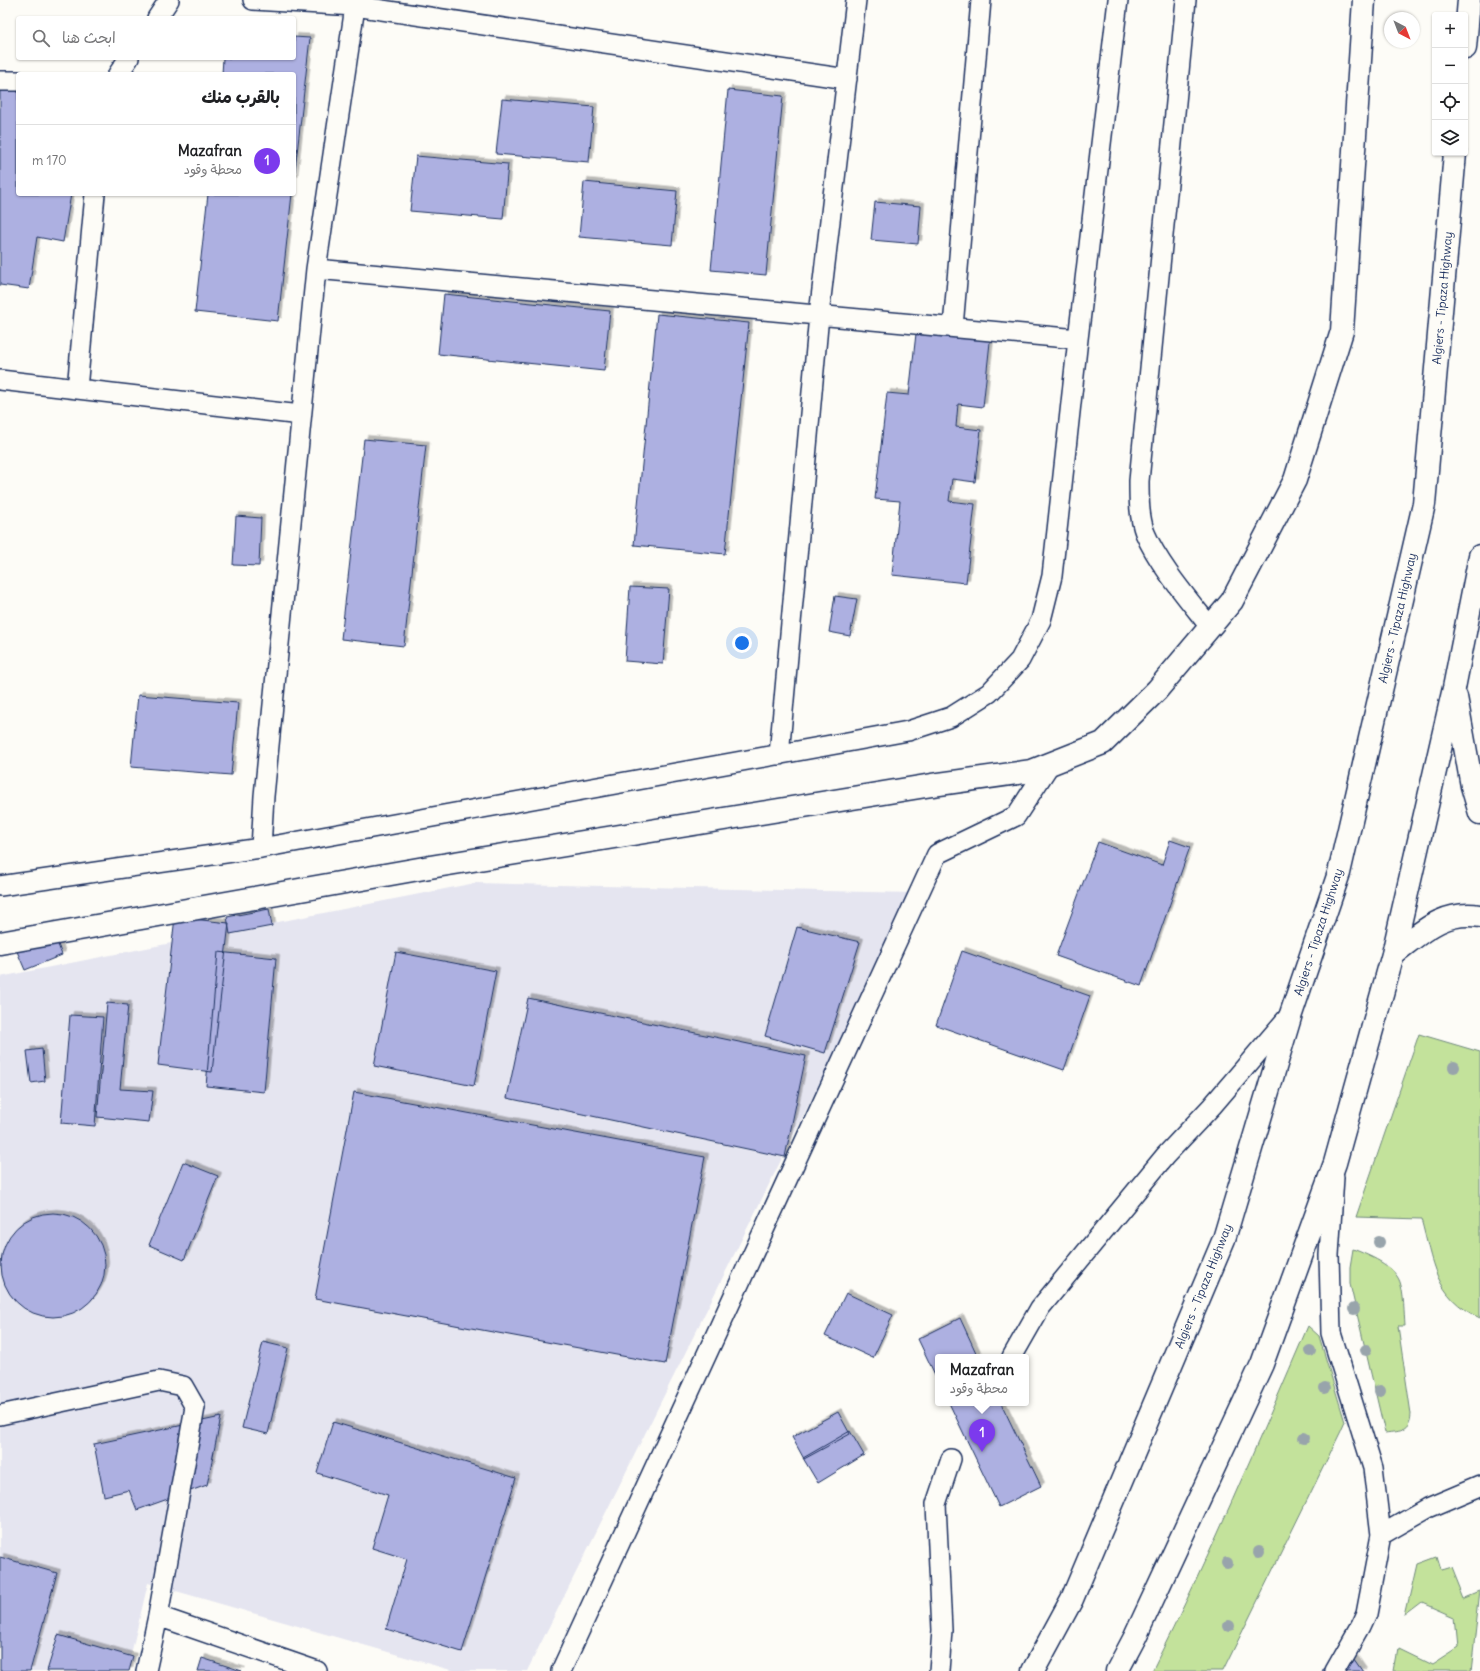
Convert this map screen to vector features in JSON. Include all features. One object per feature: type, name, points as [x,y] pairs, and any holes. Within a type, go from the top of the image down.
[{"type":"main road","points":[[0,943],[430,867],[932,785],[1032,771],[1103,743],[1157,690],[1232,601],[1295,480],[1342,331],[1364,0]]},
{"type":"main road","points":[[1468,12],[1469,0]]},
{"type":"main road","name":"Algiers - Tipaza Highway","points":[[1033,1671],[1072,1599],[1224,1238],[1291,1014],[1339,873],[1424,504],[1455,156]]},
{"type":"main road","points":[[1117,1671],[1138,1630],[1262,1364],[1336,1163],[1393,954],[1454,688],[1480,556]]},
{"type":"main road","points":[[1454,688],[1472,786],[1480,813]]},
{"type":"main road","points":[[1393,954],[1442,919],[1460,915],[1480,916]]},
{"type":"lane","points":[[158,16],[169,0]]},
{"type":"lane","points":[[253,0],[355,3],[847,80]]},
{"type":"lane","points":[[779,755],[819,315],[856,0]]},
{"type":"lane","points":[[953,328],[981,0]]},
{"type":"lane","points":[[0,886],[262,848],[908,731],[951,717],[989,693],[1020,660],[1041,620],[1052,576],[1118,0]]},
{"type":"lane","points":[[1186,0],[1139,481],[1139,508],[1145,532],[1155,554],[1210,627]]},
{"type":"lane","points":[[262,848],[264,796],[316,270],[355,3]]},
{"type":"lane","points":[[119,72],[128,60]]},
{"type":"lane","points":[[0,81],[16,81]]},
{"type":"lane","points":[[77,389],[96,196]]},
{"type":"lane","points":[[316,270],[1078,339]]},
{"type":"lane","points":[[0,380],[302,415]]},
{"type":"lane","points":[[561,1671],[937,854],[1016,816],[1050,764]]},
{"type":"lane","points":[[1014,1354],[1040,1308],[1165,1156],[1212,1106],[1291,1014]]},
{"type":"lane","points":[[1335,1671],[1366,1614],[1381,1535],[1373,1468],[1331,1333],[1329,1256],[1336,1163]]},
{"type":"lane","points":[[0,1415],[159,1381],[183,1386],[195,1407],[158,1616],[146,1671]]},
{"type":"lane","points":[[939,1671],[942,1630],[936,1504],[951,1459]]},
{"type":"lane","points":[[1381,1535],[1428,1508],[1480,1486]]},
{"type":"lane","points":[[158,1616],[318,1671]]},
{"type":"shaded area","points":[[475,883],[914,893],[527,1671],[454,1671],[148,1583],[127,1671],[0,1671],[0,977]]},
{"type":"green space","points":[[1419,1034],[1480,1052],[1480,1318],[1453,1300],[1444,1289],[1433,1264],[1421,1219],[1356,1217]]},
{"type":"green space","points":[[1353,1249],[1380,1261],[1397,1276],[1400,1282],[1405,1326],[1398,1326],[1411,1414],[1409,1424],[1400,1431],[1385,1433],[1350,1284],[1350,1267]]},
{"type":"green space","points":[[1308,1326],[1319,1336],[1345,1422],[1341,1431],[1223,1671],[1152,1671],[1213,1543]]},
{"type":"green space","points":[[1437,1557],[1441,1570],[1451,1567],[1463,1597],[1480,1590],[1471,1671],[1395,1671],[1399,1649],[1432,1665],[1458,1648],[1455,1617],[1423,1603],[1406,1616],[1418,1564]]},
{"type":"building","points":[[296,37],[310,38],[296,162],[296,72],[222,72],[223,60],[296,60]]},
{"type":"building","points":[[0,88],[16,91],[16,196],[71,196],[63,242],[37,237],[29,289],[0,285]]},
{"type":"building","points":[[728,90],[783,96],[766,275],[711,270]]},
{"type":"building","points":[[502,99],[594,107],[589,162],[496,154]]},
{"type":"building","points":[[416,156],[508,164],[503,219],[410,211]]},
{"type":"building","points":[[584,182],[677,191],[672,245],[579,237]]},
{"type":"building","points":[[208,196],[292,196],[278,321],[195,312]]},
{"type":"building","points":[[875,202],[921,206],[918,244],[871,240]]},
{"type":"building","points":[[444,294],[610,311],[604,371],[438,354]]},
{"type":"building","points":[[657,314],[749,323],[725,554],[634,545]]},
{"type":"building","points":[[917,325],[991,333],[983,407],[958,404],[956,427],[981,430],[975,482],[952,479],[949,501],[975,504],[966,583],[892,575],[900,501],[875,499],[887,393],[909,395]]},
{"type":"building","points":[[364,439],[426,445],[404,646],[341,639]]},
{"type":"building","points":[[236,516],[261,518],[259,566],[233,565]]},
{"type":"building","points":[[630,587],[669,589],[663,664],[625,661]]},
{"type":"building","points":[[835,596],[857,599],[850,636],[829,632]]},
{"type":"building","points":[[138,695],[238,703],[231,775],[131,767]]},
{"type":"building","points":[[1170,840],[1190,847],[1141,986],[1056,956],[1098,842],[1162,865]]},
{"type":"building","points":[[269,909],[272,926],[230,934],[227,917]]},
{"type":"building","points":[[175,917],[229,923],[212,1072],[158,1065]]},
{"type":"building","points":[[797,927],[860,942],[825,1053],[765,1036]]},
{"type":"building","points":[[54,934],[62,955],[25,970],[16,949]]},
{"type":"building","points":[[962,951],[1090,996],[1064,1070],[936,1025]]},
{"type":"building","points":[[218,952],[276,958],[264,1092],[206,1086]]},
{"type":"building","points":[[396,952],[496,971],[474,1086],[374,1066]]},
{"type":"building","points":[[528,998],[806,1056],[785,1157],[507,1098]]},
{"type":"building","points":[[107,1003],[128,1005],[120,1089],[153,1091],[149,1122],[97,1117]]},
{"type":"building","points":[[70,1015],[103,1017],[95,1126],[61,1123]]},
{"type":"building","points":[[42,1049],[45,1081],[31,1083],[27,1051]]},
{"type":"building","points":[[354,1092],[705,1157],[665,1364],[315,1299]]},
{"type":"building","points":[[183,1162],[218,1176],[184,1260],[149,1245]]},
{"type":"building","points":[[53,1213],[73,1217],[90,1228],[101,1245],[105,1265],[101,1285],[90,1302],[73,1313],[53,1317],[33,1313],[16,1302],[5,1285],[1,1265],[5,1245],[16,1228],[33,1217]]},
{"type":"building","points":[[846,1293],[893,1315],[873,1358],[825,1336]]},
{"type":"building","points":[[960,1318],[977,1354],[935,1354],[935,1375],[918,1339]]},
{"type":"building","points":[[263,1342],[288,1348],[268,1434],[242,1428]]},
{"type":"building","points":[[950,1406],[1002,1406],[1041,1486],[999,1507]]},
{"type":"building","points":[[838,1412],[850,1434],[804,1459],[792,1437]]},
{"type":"building","points":[[221,1417],[207,1485],[137,1510],[129,1490],[104,1496],[94,1444]]},
{"type":"building","points":[[333,1422],[516,1478],[462,1652],[386,1629],[407,1559],[372,1548],[388,1495],[317,1473]]},
{"type":"building","points":[[850,1431],[864,1455],[818,1483],[803,1458]]},
{"type":"building","points":[[0,1557],[57,1573],[30,1671],[0,1671]]},
{"type":"building","points":[[58,1635],[133,1657],[129,1671],[47,1671]]},
{"type":"building","points":[[1349,1651],[1363,1671],[1321,1671]]},
{"type":"building","points":[[202,1658],[242,1671],[198,1671]]},
{"type":"place","name":"Mazafran","points":[[982,1452]]}]
